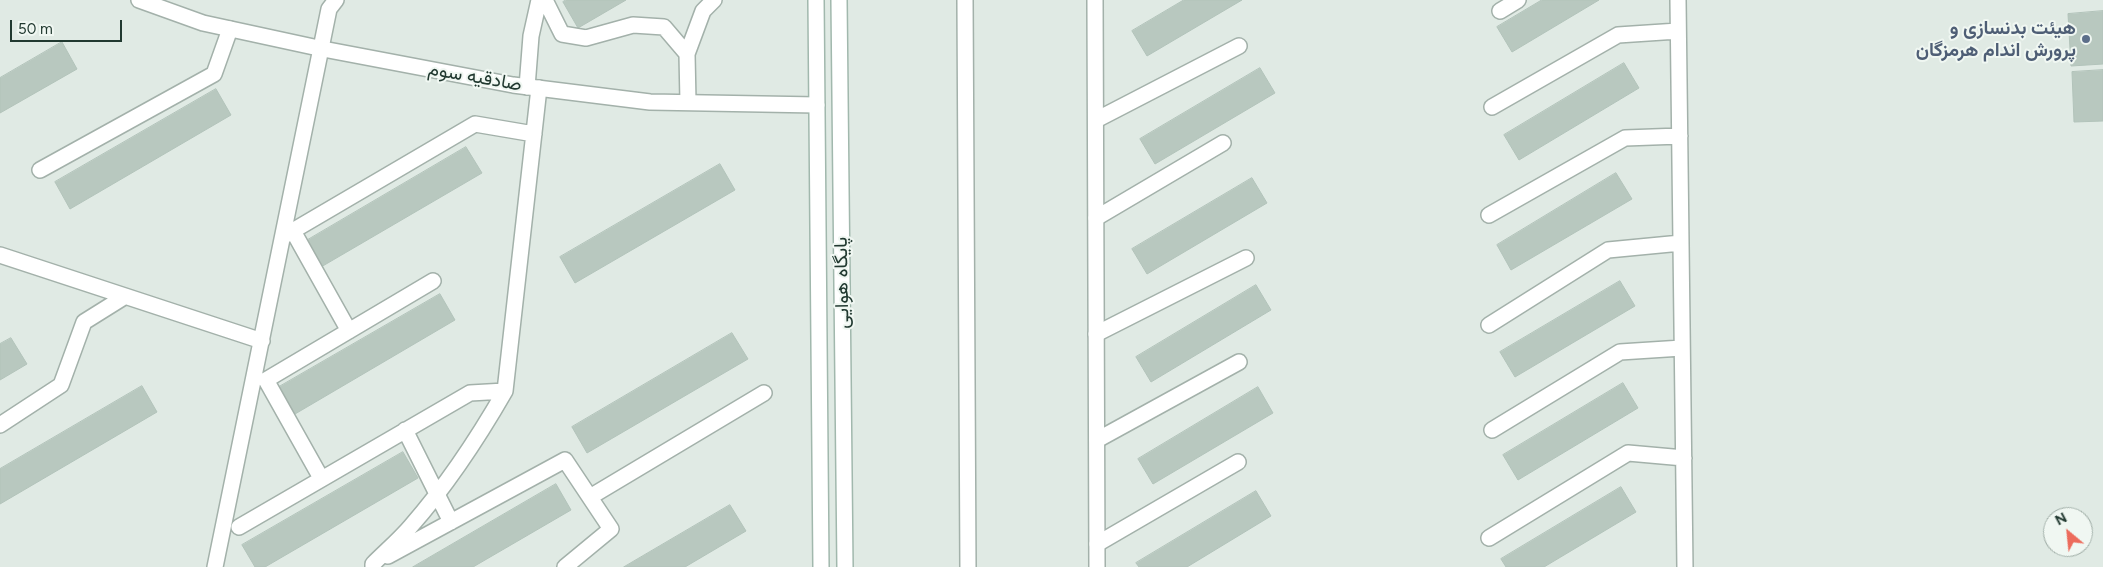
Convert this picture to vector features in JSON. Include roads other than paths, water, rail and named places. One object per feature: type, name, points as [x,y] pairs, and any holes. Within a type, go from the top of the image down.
[{"type":"street","name":"صادقیه سوم","points":[[139,0],[203,23],[230,29],[533,87],[650,102],[840,105]]},
{"type":"street","points":[[215,567],[262,341],[288,233],[329,9],[336,0]]},
{"type":"street","points":[[373,565],[411,526],[448,479],[487,422],[505,391],[534,134],[531,36],[539,0]]},
{"type":"street","points":[[545,0],[562,34],[586,38],[633,25],[664,27],[687,54]]},
{"type":"street","points":[[688,102],[687,54],[703,11],[714,0]]},
{"type":"street","name":"پایگاه هوایی","points":[[816,0],[821,567]]},
{"type":"street","name":"پایگاه هوایی","points":[[839,0],[845,567]]},
{"type":"street","points":[[965,0],[968,567]]},
{"type":"street","points":[[1095,0],[1097,567]]},
{"type":"street","points":[[1500,11],[1518,0]]},
{"type":"street","points":[[1678,0],[1685,567]]},
{"type":"street","points":[[40,170],[214,74],[230,29]]},
{"type":"street","points":[[1492,107],[1618,35],[1678,31]]},
{"type":"street","points":[[1096,120],[1239,46]]},
{"type":"street","points":[[288,233],[475,124],[534,134]]},
{"type":"street","points":[[1490,215],[1625,138],[1680,136]]},
{"type":"street","points":[[1096,218],[1223,143]]},
{"type":"street","points":[[288,233],[349,331]]},
{"type":"street","points":[[1489,325],[1608,250],[1681,243]]},
{"type":"street","points":[[0,255],[262,341]]},
{"type":"street","points":[[1096,334],[1246,258]]},
{"type":"street","points":[[322,478],[266,380],[433,281]]},
{"type":"street","points":[[0,425],[61,385],[84,322],[124,297]]},
{"type":"street","points":[[1492,430],[1620,352],[1682,348]]},
{"type":"street","points":[[1097,440],[1239,362]]},
{"type":"street","points":[[239,527],[470,393],[505,391]]},
{"type":"street","points":[[590,497],[764,394]]},
{"type":"street","points":[[405,430],[451,522]]},
{"type":"street","points":[[1489,538],[1628,453],[1684,458]]},
{"type":"street","points":[[373,565],[565,460],[611,530],[565,567]]},
{"type":"street","points":[[1097,544],[1238,462]]},
{"type":"place","name":"هیئت بدنسازی و پرورش اندام هرمزگان","points":[[2086,39]]}]
